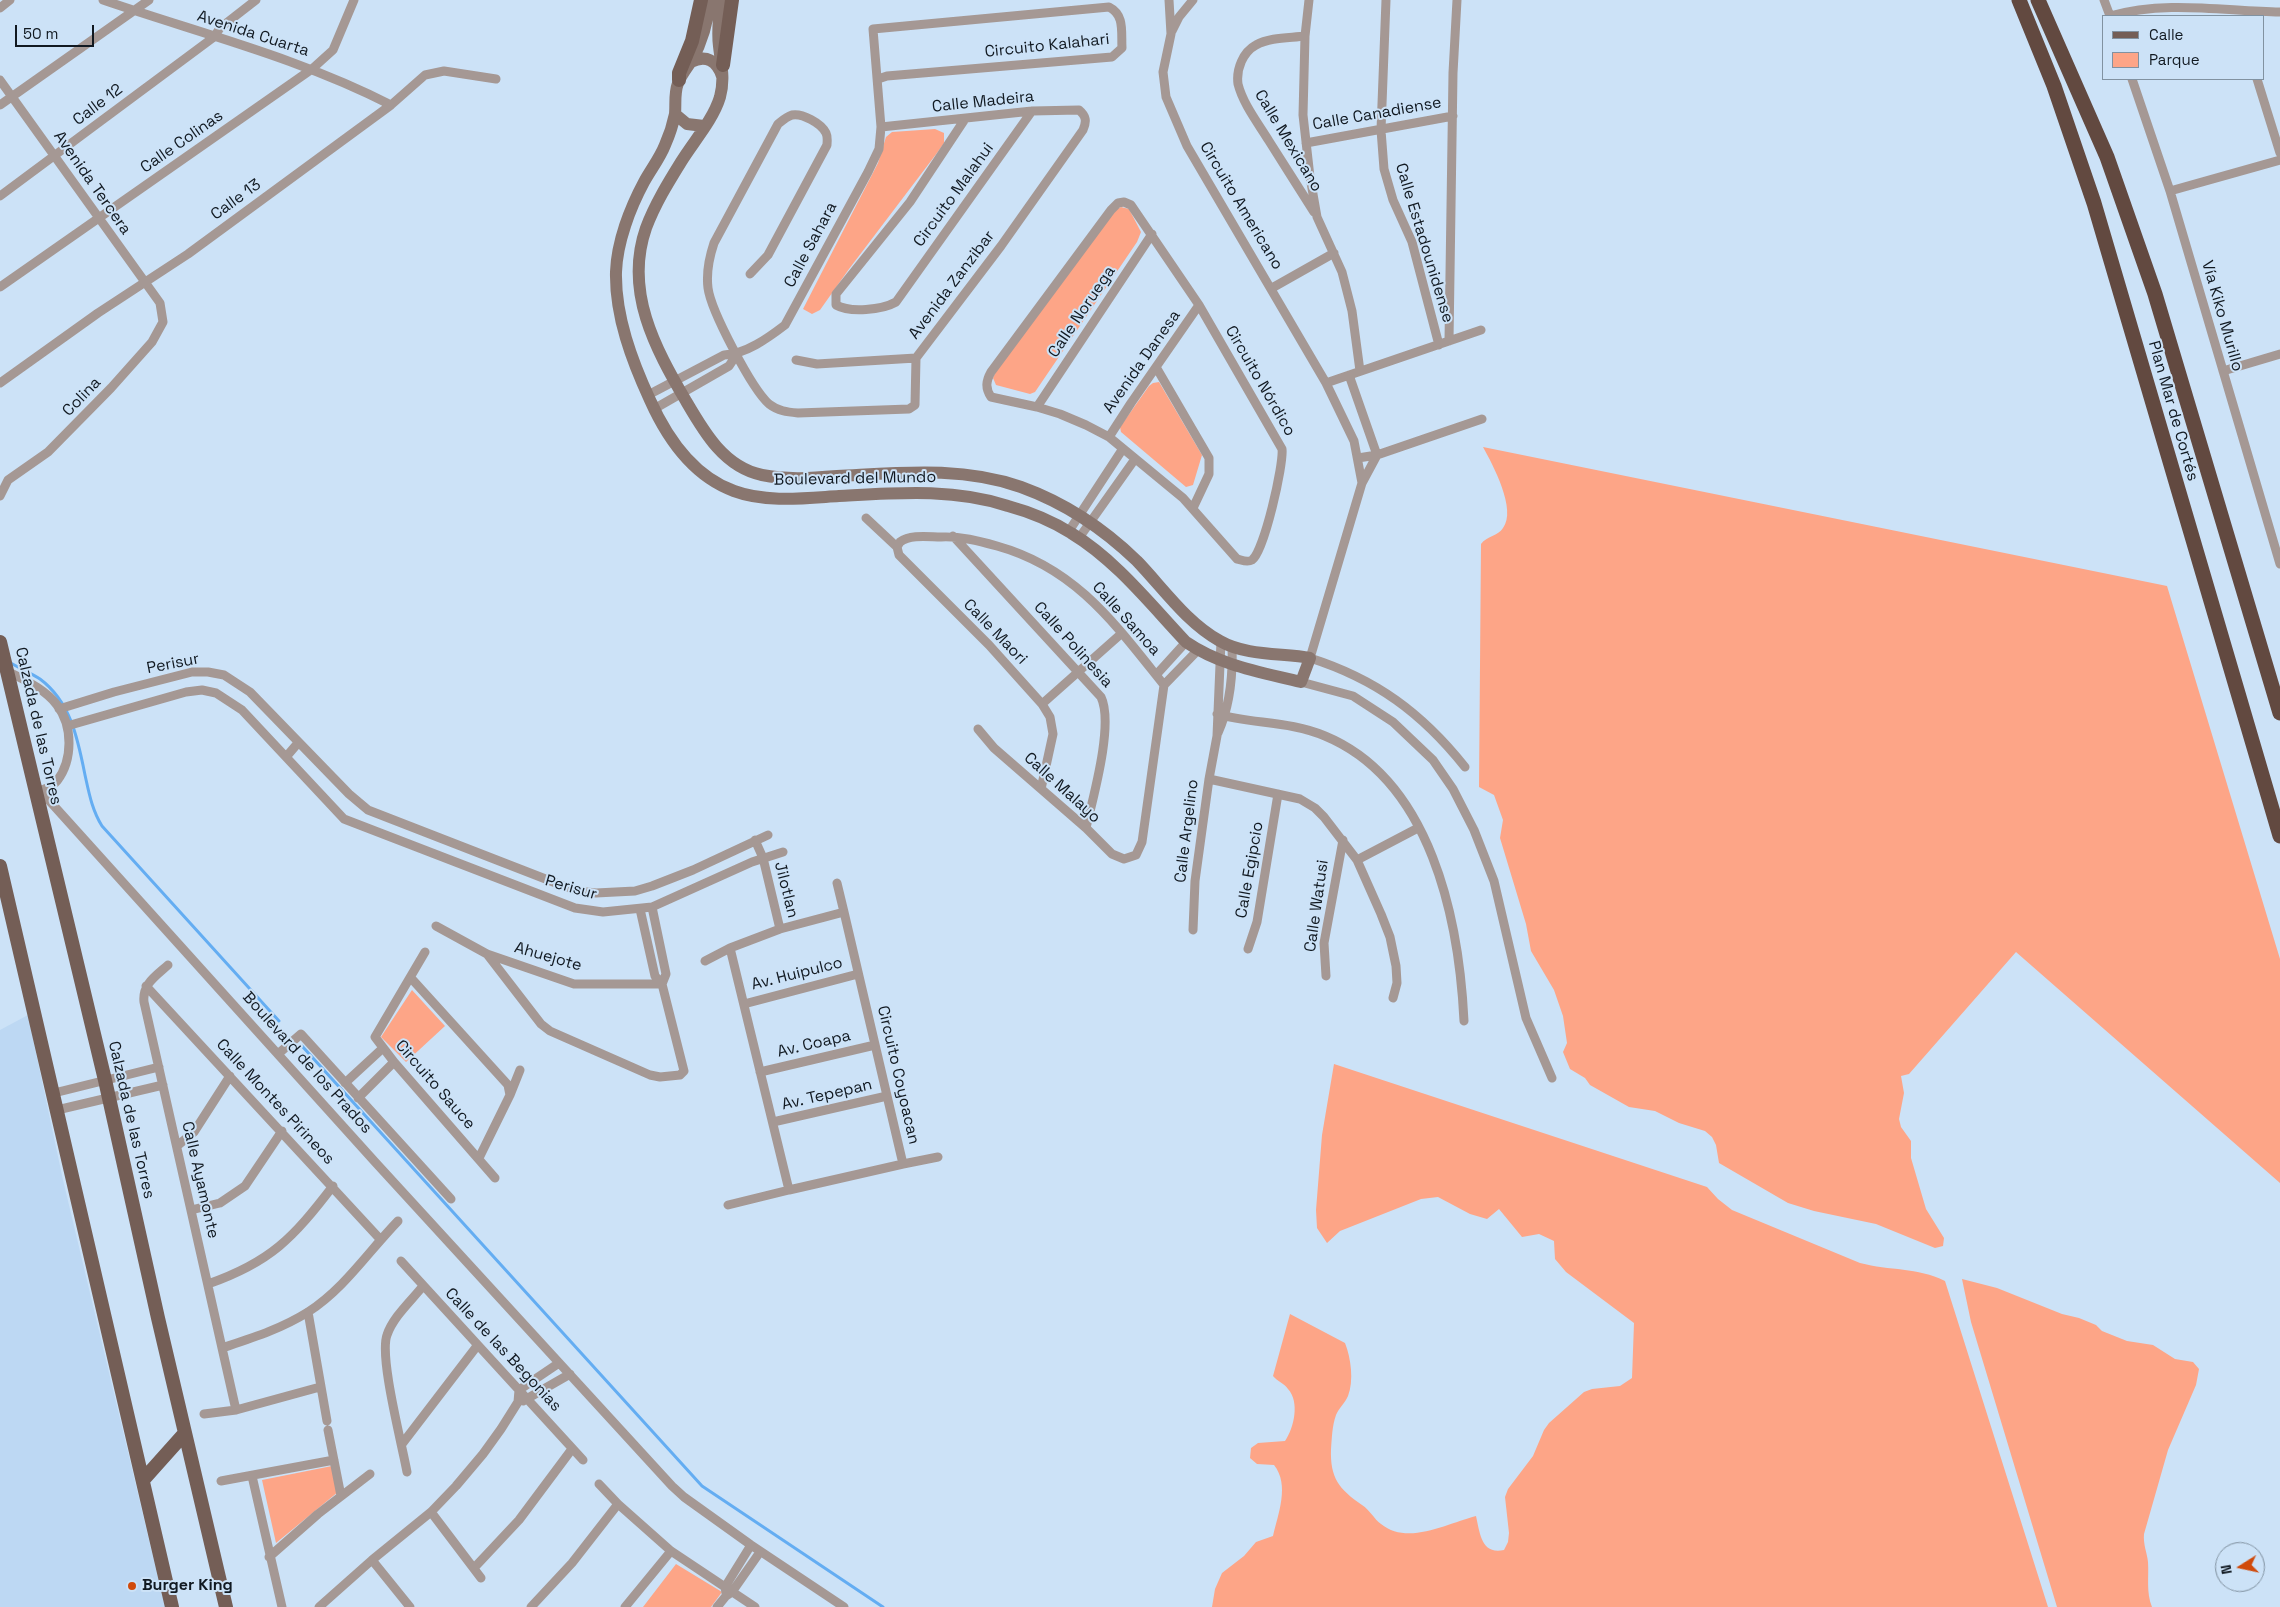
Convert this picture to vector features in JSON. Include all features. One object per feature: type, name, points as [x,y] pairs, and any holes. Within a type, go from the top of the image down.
[{"type":"highway","name":"Plan Mar de Cortés","points":[[2019,0],[2054,86],[2094,203],[2280,836]]},
{"type":"highway","name":"Plan Mar de Cortés","points":[[2038,0],[2107,157],[2149,277],[2280,712]]},
{"type":"main road","points":[[679,80],[679,73],[695,32],[701,0]]},
{"type":"main road","points":[[723,71],[732,0]]},
{"type":"main road","name":"Calzada de las Torres","points":[[1,644],[37,787],[226,1607]]},
{"type":"main road","points":[[0,866],[172,1607]]},
{"type":"main road","points":[[142,1480],[185,1433]]},
{"type":"street","points":[[0,8],[10,0]]},
{"type":"street","name":"Avenida Cuarta","points":[[103,0],[312,69],[391,104]]},
{"type":"street","points":[[0,106],[149,0]]},
{"type":"street","name":"Calle 12","points":[[0,196],[214,38],[220,28],[256,0]]},
{"type":"street","name":"Calle Colinas","points":[[0,287],[312,69],[333,50],[354,0]]},
{"type":"street","name":"Boulevard del Mundo","points":[[710,0],[705,29],[691,62],[679,80],[674,97],[675,114],[664,147],[635,200],[623,234],[616,271],[618,294],[626,336],[654,409],[670,437],[700,471],[734,491],[747,495],[776,498],[810,498],[908,492],[942,493],[1004,504],[1047,520],[1074,535],[1110,563],[1186,642],[1198,650],[1227,664],[1353,696],[1394,722],[1433,760],[1452,789],[1474,830],[1494,881],[1522,1003],[1552,1078]]},
{"type":"street","name":"Boulevard del Mundo","points":[[721,0],[718,34],[723,71],[720,99],[659,199],[646,229],[638,258],[638,283],[644,317],[653,340],[700,425],[716,446],[742,468],[761,475],[797,478],[898,472],[952,472],[1020,487],[1086,518],[1136,561],[1180,609],[1226,644],[1268,653],[1310,658],[1356,675],[1390,695],[1425,722],[1464,767]]},
{"type":"street","name":"Circuito Americano","points":[[1169,0],[1171,34]]},
{"type":"street","name":"Circuito Americano","points":[[1194,0],[1179,17],[1171,34],[1163,72],[1166,97],[1187,146],[1326,383],[1349,429],[1358,458],[1362,483]]},
{"type":"street","name":"Calle Mexicano","points":[[1309,0],[1305,36],[1302,115],[1317,217]]},
{"type":"street","name":"Calle Estadounidense","points":[[1386,0],[1381,130],[1384,169],[1393,200],[1412,242],[1439,345]]},
{"type":"street","points":[[1448,341],[1457,0]]},
{"type":"street","points":[[2104,0],[2110,15]]},
{"type":"street","points":[[2113,15],[2133,9],[2192,6],[2236,12],[2280,12]]},
{"type":"street","name":"Circuito Kalahari","points":[[878,79],[887,76],[1112,58],[1122,48],[1121,21],[1119,14],[1109,7],[873,29],[881,127]]},
{"type":"street","name":"Calle Mexicano","points":[[1305,36],[1270,40],[1256,45],[1245,55],[1239,68],[1238,82],[1241,93],[1253,116],[1317,217],[1342,272],[1352,311],[1360,371]]},
{"type":"street","points":[[691,62],[696,59],[709,59],[723,71]]},
{"type":"street","name":"Calle 13","points":[[0,383],[98,313],[188,254],[391,104],[425,76],[432,72],[444,71],[496,79]]},
{"type":"street","name":"Avenida Tercera","points":[[0,80],[160,303]]},
{"type":"street","name":"Vía Kiko Murillo","points":[[2132,80],[2170,192],[2280,564]]},
{"type":"street","points":[[2257,80],[2280,153]]},
{"type":"street","name":"Calle Madeira","points":[[881,127],[1032,112],[1079,110],[1085,116]]},
{"type":"street","name":"Circuito Malahui","points":[[965,119],[910,202],[836,294],[836,305],[839,307],[872,310],[888,307],[896,302],[1032,112]]},
{"type":"street","points":[[675,114],[687,124],[704,126]]},
{"type":"street","points":[[737,354],[719,320],[708,291],[709,261],[714,243],[778,124],[786,117],[794,114],[802,116],[823,129],[826,134],[827,146],[768,255],[750,274]]},
{"type":"street","name":"Avenida Zanzibar","points":[[737,354],[768,403],[786,412],[914,407],[916,403],[916,358],[1001,246],[1083,130],[1086,124],[1085,116]]},
{"type":"street","name":"Calle Canadiense","points":[[1306,142],[1453,116]]},
{"type":"street","name":"Calle Sahara","points":[[737,354],[785,325],[868,172],[879,149],[881,127]]},
{"type":"street","points":[[2170,192],[2280,160]]},
{"type":"street","name":"Circuito Nórdico","points":[[1124,202],[1130,205],[1152,234],[1199,305],[1278,441],[1283,459],[1270,516],[1258,553],[1252,560],[1246,562],[1237,559],[1193,508],[1169,486],[1122,450],[1109,437],[1086,424],[1037,406],[991,397],[986,386],[991,372],[1111,210],[1118,204],[1124,202]]},
{"type":"street","name":"Calle Noruega","points":[[1037,406],[1152,234]]},
{"type":"street","points":[[1272,288],[1334,254]]},
{"type":"street","name":"Colina","points":[[0,496],[8,480],[39,460],[63,438],[152,342],[163,322],[160,303]]},
{"type":"street","name":"Avenida Danesa","points":[[1109,437],[1199,305]]},
{"type":"street","points":[[1326,383],[1481,330]]},
{"type":"street","points":[[648,395],[724,355],[737,354]]},
{"type":"street","points":[[654,409],[729,366],[737,354]]},
{"type":"street","points":[[2223,371],[2280,354]]},
{"type":"street","points":[[796,360],[817,364],[916,358]]},
{"type":"street","points":[[706,364],[711,369],[713,376]]},
{"type":"street","points":[[1156,367],[1209,458],[1209,474],[1193,508]]},
{"type":"street","points":[[1301,682],[1310,658],[1362,483],[1378,455],[1349,375]]},
{"type":"street","points":[[1358,458],[1378,455],[1482,419]]},
{"type":"street","points":[[1086,518],[1122,450]]},
{"type":"street","points":[[1074,535],[1135,459]]},
{"type":"street","points":[[734,491],[742,468]]},
{"type":"street","name":"Calle Maori","points":[[866,518],[898,547],[899,555],[989,645],[1042,704],[1050,717],[1053,734],[1041,788]]},
{"type":"street","name":"Calle Samoa","points":[[898,547],[900,542],[910,537],[953,536],[1013,550],[1044,565],[1088,596],[1122,633],[1164,685]]},
{"type":"street","name":"Calle Polinesia","points":[[953,536],[1101,697],[1105,705],[1106,720],[1098,777],[1086,828]]},
{"type":"street","points":[[1042,704],[1122,633]]},
{"type":"street","points":[[1156,676],[1186,642]]},
{"type":"street","name":"Calle Argelino","points":[[1193,930],[1195,881],[1209,779],[1221,715],[1227,664],[1226,644]]},
{"type":"street","points":[[1164,685],[1198,650]]},
{"type":"street","points":[[7,671],[44,692],[59,709],[67,726],[69,738],[67,760],[57,781],[37,787]]},
{"type":"street","name":"Perisur","points":[[59,709],[192,672],[224,675],[250,692],[359,804],[379,814],[578,891],[596,893],[635,891],[652,886],[693,870],[768,835]]},
{"type":"street","name":"Calle Malayo","points":[[978,729],[994,748],[1086,828],[1112,854],[1124,859],[1132,858],[1140,850],[1142,842],[1164,685]]},
{"type":"street","name":"Perisur","points":[[67,726],[161,698],[202,690],[216,693],[242,710],[344,819],[576,908],[603,912],[652,908],[762,858],[783,852]]},
{"type":"street","points":[[1221,715],[1293,726],[1323,735],[1348,746],[1370,762],[1388,781],[1402,799],[1418,828],[1444,888],[1453,923],[1462,976],[1464,1021]]},
{"type":"street","points":[[286,757],[298,743]]},
{"type":"street","points":[[1209,779],[1300,799],[1315,808],[1343,840],[1357,860],[1390,936],[1396,966],[1397,983],[1393,998]]},
{"type":"street","name":"Boulevard de los Prados","points":[[37,787],[559,1363],[684,1498],[751,1546],[844,1607]]},
{"type":"street","name":"Calle Egipcio","points":[[1248,949],[1257,922],[1278,794]]},
{"type":"street","points":[[373,831],[379,814]]},
{"type":"street","points":[[1357,860],[1418,828]]},
{"type":"street","points":[[756,840],[762,858]]},
{"type":"street","name":"Calle Watusi","points":[[1326,976],[1324,944],[1343,840]]},
{"type":"street","name":"Jilotlan","points":[[762,858],[780,930]]},
{"type":"street","name":"Circuito Coyoacan","points":[[728,1205],[903,1164],[837,883]]},
{"type":"street","points":[[652,908],[666,974],[662,984]]},
{"type":"street","points":[[436,926],[487,954],[541,1024],[550,1031],[660,1077],[680,1075],[684,1071],[662,984],[655,976],[640,909]]},
{"type":"street","points":[[705,961],[730,948],[780,930],[844,912]]},
{"type":"street","points":[[730,948],[789,1190]]},
{"type":"street","name":"Circuito Sauce","points":[[426,952],[376,1034],[377,1040],[495,1178]]},
{"type":"street","name":"Ahuejote","points":[[487,954],[574,984],[662,984]]},
{"type":"street","points":[[146,986],[168,965]]},
{"type":"street","name":"Av. Huipulco","points":[[744,1004],[858,974]]},
{"type":"street","points":[[411,978],[508,1085],[510,1095]]},
{"type":"street","name":"Calle Ayamonte","points":[[146,986],[143,993],[144,1002],[236,1410]]},
{"type":"street","name":"Calle Montes Pirineos","points":[[146,986],[380,1239]]},
{"type":"street","name":"Boulevard de los Prados","points":[[278,1054],[301,1034],[451,1199]]},
{"type":"street","name":"Av. Coapa","points":[[760,1072],[875,1045]]},
{"type":"street","points":[[345,1083],[383,1048]]},
{"type":"street","points":[[358,1098],[394,1062]]},
{"type":"street","points":[[54,1093],[159,1067]]},
{"type":"street","name":"Circuito Sauce","points":[[479,1158],[520,1070]]},
{"type":"street","points":[[176,1146],[194,1132],[230,1076]]},
{"type":"street","points":[[57,1110],[163,1085]]},
{"type":"street","name":"Av. Tepepan","points":[[773,1122],[887,1096]]},
{"type":"street","points":[[191,1210],[220,1203],[244,1186],[282,1131]]},
{"type":"street","points":[[903,1164],[938,1157]]},
{"type":"street","points":[[208,1284],[236,1274],[285,1244],[307,1220],[333,1186]]},
{"type":"street","points":[[222,1348],[279,1328],[308,1312],[347,1279],[380,1239],[398,1221]]},
{"type":"street","name":"Calle de las Begonias","points":[[401,1261],[583,1460]]},
{"type":"street","points":[[407,1472],[386,1362],[386,1337],[390,1327],[423,1286]]},
{"type":"street","points":[[308,1312],[327,1421]]},
{"type":"street","points":[[402,1444],[477,1346]]},
{"type":"street","points":[[319,1607],[372,1560],[431,1512],[483,1454],[518,1402],[519,1390],[559,1363]]},
{"type":"street","points":[[518,1402],[528,1400],[570,1374]]},
{"type":"street","points":[[204,1414],[236,1410],[320,1387]]},
{"type":"street","points":[[328,1430],[340,1496]]},
{"type":"street","points":[[474,1568],[519,1520],[572,1448]]},
{"type":"street","points":[[221,1481],[334,1460]]},
{"type":"street","points":[[270,1557],[340,1496],[370,1474]]},
{"type":"street","points":[[252,1476],[282,1607]]},
{"type":"street","points":[[599,1484],[618,1504],[671,1551],[728,1592],[755,1607]]},
{"type":"street","points":[[531,1607],[572,1563],[618,1504]]},
{"type":"street","points":[[431,1512],[481,1578]]},
{"type":"street","points":[[728,1592],[751,1546]]},
{"type":"street","points":[[625,1607],[671,1551]]},
{"type":"street","points":[[718,1607],[760,1552]]},
{"type":"street","points":[[372,1560],[410,1607]]},
{"type":"shaded area","points":[[28,1015],[63,1180],[165,1607],[0,1607],[0,1030]]},
{"type":"green space","points":[[935,129],[944,133],[944,143],[937,153],[820,310],[812,314],[803,309],[878,163],[886,137],[892,132]]},
{"type":"green space","points":[[1121,207],[1129,209],[1141,232],[1137,242],[1035,392],[1030,394],[996,385],[993,378],[997,369],[1115,210]]},
{"type":"green space","points":[[1159,382],[1202,455],[1193,485],[1186,487],[1121,432],[1120,427],[1149,386]]},
{"type":"green space","points":[[1483,447],[2167,586],[2280,959],[2280,1183],[2016,952],[1909,1074],[1901,1076],[1904,1093],[1899,1119],[1901,1127],[1911,1141],[1911,1158],[1926,1209],[1944,1238],[1943,1246],[1935,1248],[1876,1224],[1814,1211],[1788,1203],[1719,1163],[1716,1145],[1712,1137],[1705,1131],[1679,1123],[1655,1111],[1629,1107],[1590,1085],[1585,1078],[1570,1069],[1563,1052],[1567,1043],[1563,1016],[1554,990],[1531,951],[1526,924],[1500,838],[1503,820],[1494,795],[1479,787],[1481,544],[1498,533],[1507,520],[1507,510],[1502,488]]},
{"type":"green space","points":[[412,990],[445,1026],[406,1062],[381,1037]]},
{"type":"green space","points":[[1334,1064],[1707,1187],[1732,1210],[1860,1263],[1924,1273],[1945,1281],[2048,1607],[1212,1607],[1215,1589],[1222,1573],[1244,1556],[1256,1542],[1273,1536],[1280,1509],[1282,1490],[1279,1473],[1274,1465],[1257,1464],[1250,1458],[1251,1448],[1258,1443],[1285,1441],[1293,1422],[1295,1408],[1292,1394],[1287,1387],[1273,1376],[1290,1314],[1345,1343],[1347,1349],[1351,1370],[1351,1384],[1348,1396],[1337,1412],[1335,1419],[1332,1432],[1331,1459],[1334,1475],[1347,1494],[1367,1509],[1381,1524],[1403,1533],[1428,1531],[1476,1516],[1483,1541],[1486,1546],[1496,1551],[1504,1550],[1508,1542],[1509,1533],[1505,1497],[1508,1489],[1533,1456],[1549,1423],[1584,1392],[1592,1389],[1620,1386],[1632,1378],[1634,1323],[1566,1272],[1555,1259],[1554,1241],[1539,1234],[1522,1237],[1499,1209],[1487,1219],[1470,1214],[1438,1197],[1421,1199],[1340,1231],[1327,1243],[1317,1228],[1316,1210],[1322,1135]]},
{"type":"green space","points":[[1962,1279],[1997,1288],[2062,1314],[2079,1318],[2096,1325],[2102,1331],[2127,1341],[2153,1345],[2175,1359],[2193,1362],[2199,1369],[2196,1385],[2168,1450],[2144,1534],[2148,1562],[2148,1590],[2152,1607],[2057,1607],[1971,1322]]},
{"type":"green space","points":[[332,1466],[338,1492],[276,1543],[262,1480]]},
{"type":"green space","points":[[676,1564],[722,1592],[711,1607],[643,1607]]},
{"type":"waterway","points":[[9,662],[40,679],[51,688],[66,710],[76,735],[91,801],[102,826],[279,1021]]},
{"type":"waterway","points":[[302,1046],[702,1486],[883,1607]]},
{"type":"place","name":"Burger King","points":[[132,1586]]}]
